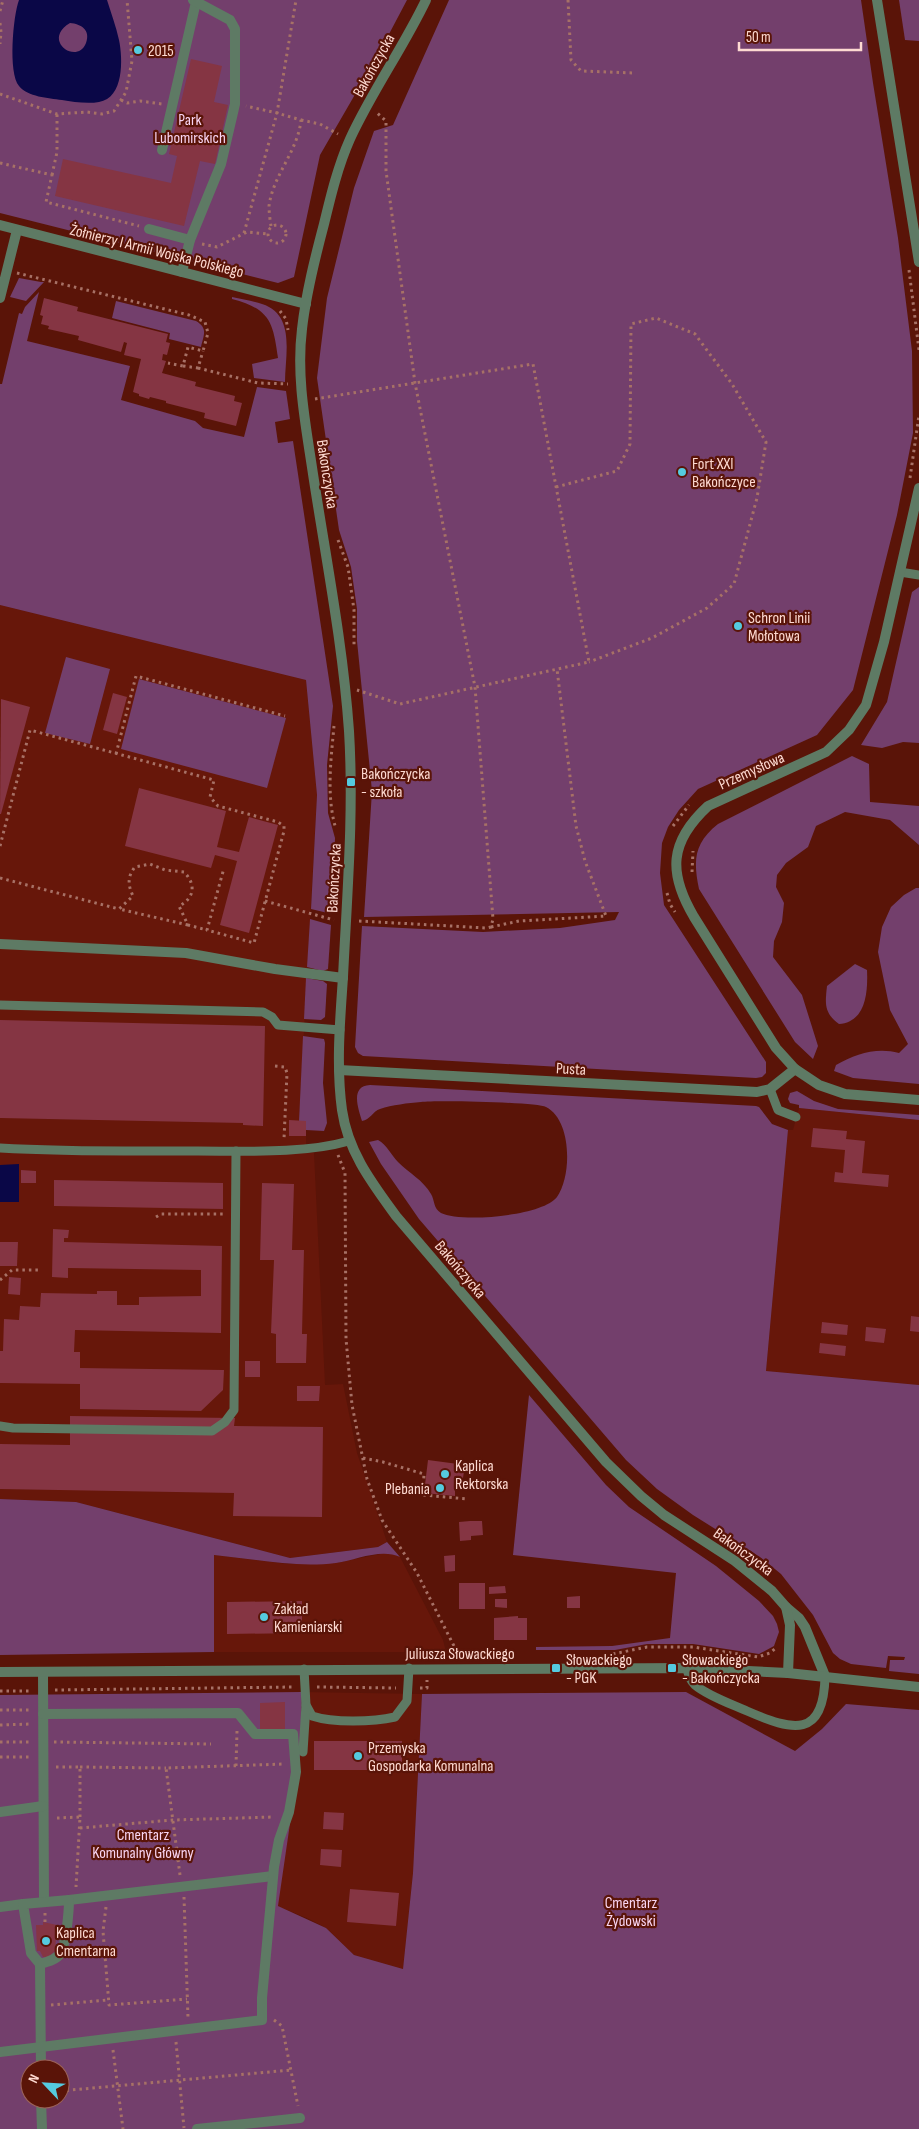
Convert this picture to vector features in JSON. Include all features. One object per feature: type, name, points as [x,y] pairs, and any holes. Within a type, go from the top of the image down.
[{"type":"street","name":"Bakończycka","points":[[426,0],[350,139],[334,182],[306,304],[299,355],[302,401],[346,690],[351,771],[339,1070],[342,1112],[349,1142],[370,1181],[396,1216],[606,1462],[641,1496],[664,1514],[736,1560],[757,1577],[799,1618],[805,1627],[825,1676]]},
{"type":"street","points":[[877,0],[919,262]]},
{"type":"street","points":[[162,150],[195,1],[230,20],[235,29],[235,104],[221,164],[190,240],[182,272]]},
{"type":"street","name":"Żołnierzy I Armii Wojska Polskiego","points":[[0,226],[306,304]]},
{"type":"street","points":[[149,229],[190,240]]},
{"type":"street","points":[[0,298],[17,230]]},
{"type":"street","name":"Przemysłowa","points":[[919,488],[884,642],[866,705],[849,730],[826,752],[708,806],[694,819],[682,840],[677,857],[677,877],[682,897],[776,1048],[794,1069],[820,1085],[845,1094],[919,1100]]},
{"type":"street","points":[[0,944],[186,952],[275,969],[343,978]]},
{"type":"street","points":[[770,1089],[794,1069]]},
{"type":"street","name":"Pusta","points":[[339,1070],[740,1092],[757,1092],[770,1089]]},
{"type":"street","points":[[786,1607],[790,1625],[788,1672]]},
{"type":"street","name":"Juliusza Słowackiego","points":[[0,1672],[409,1668],[687,1668],[788,1672],[919,1687]]},
{"type":"street","points":[[43,1672],[44,1902]]},
{"type":"street","points":[[0,2052],[262,2020],[262,1998],[273,1876],[279,1840],[287,1816],[296,1772],[293,1734],[256,1734],[238,1713],[43,1716]]},
{"type":"street","points":[[0,1812],[43,1806]]},
{"type":"street","points":[[0,1907],[183,1888],[273,1876]]},
{"type":"street","points":[[40,1964],[53,1960],[61,1952],[70,1900]]},
{"type":"street","points":[[23,1904],[31,1953],[40,1964],[41,2059]]},
{"type":"street","points":[[41,2109],[42,2129]]},
{"type":"street","points":[[197,2129],[300,2118]]},
{"type":"lane","points":[[900,572],[919,575]]},
{"type":"lane","points":[[0,1005],[263,1012],[272,1017],[278,1025],[340,1030]]},
{"type":"lane","points":[[770,1089],[778,1110],[796,1117]]},
{"type":"lane","points":[[0,1148],[44,1151],[236,1151],[334,1146],[349,1142]]},
{"type":"lane","points":[[0,1426],[13,1428],[212,1431],[225,1422],[234,1410],[236,1151]]},
{"type":"lane","points":[[306,1705],[312,1716],[322,1720],[384,1720],[395,1717],[408,1701],[409,1668]]},
{"type":"lane","points":[[687,1668],[689,1678],[696,1686],[766,1719],[794,1726],[812,1720],[818,1713],[824,1694],[825,1676]]},
{"type":"lane","points":[[303,1752],[306,1705],[304,1669]]},
{"type":"path","points":[[0,11],[2,0]]},
{"type":"path","points":[[0,94],[57,114],[87,112],[102,114],[114,111],[126,92],[132,61],[127,0]]},
{"type":"path","points":[[244,234],[277,113],[296,0]]},
{"type":"path","points":[[568,0],[571,60],[581,71],[633,73]]},
{"type":"path","points":[[0,23],[2,32],[0,44]]},
{"type":"path","points":[[121,100],[127,103],[140,101],[154,102],[172,107]]},
{"type":"path","points":[[235,104],[320,124],[338,134]]},
{"type":"path","points":[[366,108],[380,115],[386,121],[386,171],[416,383],[475,687],[493,919],[491,926]]},
{"type":"path","points":[[57,114],[57,152],[46,202],[149,229]]},
{"type":"path","points":[[271,226],[277,224],[283,227],[286,232],[285,238],[280,242],[274,243],[269,240],[267,234],[271,226],[269,206],[277,180],[300,133],[301,120]]},
{"type":"path","points":[[0,163],[52,175]]},
{"type":"path","points":[[190,240],[217,247],[244,234],[267,234]]},
{"type":"path","points":[[7,270],[197,317],[205,322],[208,333],[198,368]]},
{"type":"path","points":[[346,690],[357,690],[400,704],[589,662],[652,638],[707,608],[734,584],[757,498],[766,442],[732,384],[695,334],[656,318],[631,324],[630,444],[617,471],[556,486]]},
{"type":"path","points":[[183,366],[188,347],[203,351]]},
{"type":"path","points":[[168,363],[198,368],[258,383],[288,384]]},
{"type":"path","points":[[302,401],[533,364],[589,662]]},
{"type":"path","points":[[346,920],[487,928],[519,921],[606,916],[585,861],[576,826],[557,669]]},
{"type":"path","points":[[116,754],[136,676],[285,716]]},
{"type":"path","points":[[335,720],[331,760],[331,813],[338,836]]},
{"type":"path","points":[[0,846],[30,730],[214,780],[210,797],[218,806],[278,822],[284,826],[254,943],[0,878]]},
{"type":"path","points":[[693,879],[693,850],[696,844]]},
{"type":"path","points":[[118,908],[133,896],[129,886],[131,872],[134,867],[150,864],[164,870],[179,870],[184,872],[193,885],[193,891],[187,900],[179,906],[188,925]]},
{"type":"path","points":[[207,930],[224,868]]},
{"type":"path","points":[[276,1066],[285,1067],[287,1073],[284,1149]]},
{"type":"path","points":[[334,1146],[346,1169],[346,1339],[352,1405],[367,1479],[382,1520],[417,1573],[456,1650]]},
{"type":"path","points":[[156,1217],[161,1214],[236,1214]]},
{"type":"path","points":[[0,1280],[12,1270],[42,1270]]},
{"type":"path","points":[[363,1458],[424,1474],[423,1495],[468,1499]]},
{"type":"path","points":[[605,1654],[615,1654],[647,1647],[693,1647],[758,1657],[775,1650],[779,1644]]},
{"type":"path","points":[[0,1691],[305,1687],[428,1688],[426,1668]]},
{"type":"path","points":[[0,1710],[43,1716]]},
{"type":"path","points":[[236,1766],[238,1713]]},
{"type":"path","points":[[0,1725],[43,1716]]},
{"type":"path","points":[[0,1742],[211,1744]]},
{"type":"path","points":[[0,1757],[43,1756]]},
{"type":"path","points":[[43,1767],[166,1768],[295,1764]]},
{"type":"path","points":[[70,1900],[77,1884],[80,1828],[80,1767]]},
{"type":"path","points":[[166,1768],[183,1888],[188,2029]]},
{"type":"path","points":[[80,1828],[173,1820],[287,1816]]},
{"type":"path","points":[[43,1818],[80,1817]]},
{"type":"path","points":[[107,1896],[103,1931],[107,2000],[109,2005],[187,1999]]},
{"type":"path","points":[[40,2006],[107,2000]]},
{"type":"path","points":[[262,2020],[273,2020],[282,2026],[300,2118]]},
{"type":"path","points":[[175,2030],[184,2129]]},
{"type":"path","points":[[112,2038],[123,2129]]},
{"type":"path","points":[[70,2090],[291,2070]]},
{"type":"shaded area","points":[[19,0],[107,0],[118,35],[121,57],[120,77],[113,93],[107,99],[99,102],[85,103],[39,96],[23,90],[16,79],[13,57],[13,31]],"holes":[[[70,23],[84,28],[87,35],[86,43],[82,49],[76,52],[64,48],[60,43],[59,37],[62,30]]]},
{"type":"shaded area","points":[[0,605],[306,680],[317,795],[299,1120],[306,1121],[306,1153],[314,1153],[325,1385],[343,1384],[357,1453],[387,1542],[378,1547],[290,1558],[76,1502],[0,1499]]},
{"type":"shaded area","points":[[799,1108],[919,1120],[919,1385],[766,1371],[788,1130],[793,1130]]},
{"type":"shaded area","points":[[19,1164],[19,1202],[0,1202],[0,1165]]},
{"type":"shaded area","points":[[390,1552],[400,1557],[443,1640],[446,1652],[214,1652],[214,1555],[288,1564],[336,1563]]},
{"type":"shaded area","points":[[302,1692],[422,1694],[413,1873],[403,1969],[354,1955],[326,1928],[277,1906],[301,1748]]},
{"type":"green space","name":"Park Lubomirskich","points":[[0,0],[407,0],[379,53],[320,155],[294,277],[278,283],[0,213]]},
{"type":"green space","points":[[449,0],[861,0],[898,238],[912,351],[913,433],[897,515],[853,690],[817,735],[698,789],[679,810],[668,827],[662,843],[660,873],[664,905],[766,1062],[766,1073],[762,1077],[363,1056],[358,1053],[355,1047],[362,926],[483,932],[560,928],[615,920],[619,912],[364,917],[372,791],[357,641],[357,609],[351,567],[339,530],[317,378],[327,298],[354,188],[374,131],[393,125]]},
{"type":"green space","points":[[899,0],[919,0],[919,41],[905,40]]},
{"type":"green space","points":[[19,278],[44,282],[26,301],[10,297]]},
{"type":"green space","points":[[39,292],[27,341],[130,366],[121,400],[195,421],[203,428],[244,437],[257,387],[286,391],[290,419],[275,422],[278,443],[293,441],[333,706],[327,765],[328,813],[335,838],[332,914],[311,909],[317,795],[306,680],[0,605],[0,384],[2,384],[19,313],[22,314],[25,307]]},
{"type":"green space","points":[[232,297],[262,304],[273,309],[280,317],[284,326],[287,348],[285,382],[254,378],[252,364],[278,358],[274,335],[271,326],[262,313],[255,307],[232,299]]},
{"type":"green space","points":[[116,301],[196,321],[204,329],[201,347],[169,339],[170,333],[112,318]]},
{"type":"green space","points":[[919,587],[919,743],[903,742],[882,748],[861,745],[887,702],[912,592]]},
{"type":"green space","points":[[66,657],[110,669],[90,744],[45,733]]},
{"type":"green space","points":[[139,679],[286,718],[267,788],[121,749]]},
{"type":"green space","points":[[852,756],[869,764],[870,802],[919,806],[919,845],[890,820],[845,812],[816,826],[808,847],[786,863],[777,875],[776,887],[784,903],[782,922],[774,941],[773,957],[802,995],[818,1046],[813,1059],[795,1042],[699,889],[696,869],[697,853],[704,838],[718,824]]},
{"type":"green space","points":[[919,888],[919,1084],[853,1078],[834,1071],[836,1065],[859,1055],[874,1051],[899,1053],[908,1044],[890,1010],[878,952],[882,927],[891,907],[904,895]]},
{"type":"green space","points":[[310,919],[331,925],[328,969],[323,971],[307,967]]},
{"type":"green space","points":[[855,964],[867,970],[866,996],[860,1012],[855,1018],[839,1024],[828,1012],[827,986]]},
{"type":"green space","points":[[306,978],[323,981],[327,984],[325,1017],[321,1020],[304,1019]]},
{"type":"green space","points":[[303,1036],[324,1039],[325,1043],[323,1083],[327,1123],[324,1131],[306,1130],[306,1121],[299,1121]]},
{"type":"green space","points":[[364,1086],[756,1106],[759,1107],[772,1124],[788,1130],[766,1371],[919,1385],[919,1674],[889,1671],[890,1660],[904,1660],[905,1657],[888,1656],[886,1668],[851,1664],[840,1659],[833,1653],[813,1615],[781,1574],[760,1557],[693,1515],[657,1489],[626,1460],[419,1219],[381,1164],[369,1142],[378,1140],[384,1145],[398,1162],[428,1189],[434,1204],[441,1213],[466,1217],[501,1216],[536,1209],[549,1204],[557,1197],[562,1188],[567,1163],[567,1149],[561,1124],[555,1114],[546,1107],[539,1105],[430,1101],[378,1110],[362,1121],[357,1098],[358,1093]]},
{"type":"green space","points":[[797,1091],[814,1101],[838,1109],[919,1115],[919,1120],[799,1108],[799,1105],[790,1103],[788,1099],[790,1093]]},
{"type":"green space","points":[[529,1395],[606,1485],[629,1507],[716,1566],[759,1601],[773,1616],[777,1624],[779,1632],[774,1646],[759,1654],[693,1644],[647,1644],[615,1650],[536,1650],[536,1647],[612,1646],[670,1638],[676,1573],[513,1555]]},
{"type":"green space","points":[[0,1499],[76,1502],[290,1558],[378,1547],[387,1542],[400,1557],[377,1554],[336,1563],[305,1564],[214,1555],[214,1652],[0,1655]]},
{"type":"green space","points":[[302,1692],[301,1748],[278,1906],[326,1928],[354,1955],[403,1969],[413,1873],[422,1694],[686,1692],[795,1751],[822,1729],[846,1704],[919,1710],[919,2129],[0,2129],[0,1695]]},
{"type":"building","points":[[191,59],[222,66],[214,102],[228,105],[215,164],[200,161],[184,226],[55,196],[63,159],[171,183],[177,156],[169,154]]},
{"type":"building","points":[[44,298],[78,307],[77,311],[168,334],[166,342],[170,343],[167,355],[163,354],[162,360],[166,361],[162,373],[196,382],[195,386],[235,396],[234,401],[242,403],[236,426],[204,418],[205,413],[150,397],[149,399],[133,392],[141,359],[124,355],[127,343],[124,342],[121,352],[78,340],[79,336],[48,329],[49,326],[41,324],[43,316],[40,315]]},
{"type":"building","points":[[113,693],[127,697],[117,734],[103,730]]},
{"type":"building","points":[[1,699],[30,707],[0,814]]},
{"type":"building","points":[[139,788],[226,811],[217,847],[239,852],[249,817],[278,825],[249,933],[220,925],[237,861],[215,855],[211,868],[125,846]]},
{"type":"building","points":[[0,1020],[265,1026],[263,1126],[243,1125],[243,1123],[0,1118]]},
{"type":"building","points":[[289,1120],[306,1121],[306,1136],[289,1136]]},
{"type":"building","points":[[813,1128],[847,1131],[846,1139],[865,1141],[862,1173],[889,1175],[888,1187],[834,1182],[835,1172],[843,1173],[845,1150],[811,1147]]},
{"type":"building","points":[[21,1170],[36,1171],[36,1183],[21,1183]]},
{"type":"building","points":[[54,1180],[223,1183],[223,1209],[54,1206]]},
{"type":"building","points":[[262,1183],[294,1184],[292,1250],[304,1250],[302,1334],[307,1334],[306,1363],[276,1363],[276,1334],[271,1333],[274,1260],[260,1260]]},
{"type":"building","points":[[53,1229],[69,1230],[68,1238],[64,1238],[64,1242],[222,1246],[221,1333],[75,1330],[74,1352],[80,1352],[80,1368],[224,1370],[223,1390],[201,1411],[80,1409],[80,1384],[0,1383],[0,1351],[3,1351],[4,1319],[19,1320],[20,1306],[40,1307],[41,1293],[97,1294],[97,1291],[117,1291],[117,1305],[139,1305],[139,1297],[201,1296],[201,1270],[68,1268],[68,1278],[52,1277]]},
{"type":"building","points":[[0,1242],[18,1242],[17,1266],[0,1266]]},
{"type":"building","points":[[9,1277],[21,1278],[20,1295],[8,1294]]},
{"type":"building","points":[[911,1316],[919,1317],[919,1332],[910,1331]]},
{"type":"building","points":[[822,1322],[848,1325],[847,1335],[821,1333]]},
{"type":"building","points":[[866,1327],[886,1329],[884,1343],[865,1341]]},
{"type":"building","points":[[820,1343],[846,1346],[845,1356],[819,1353]]},
{"type":"building","points":[[245,1361],[260,1361],[260,1377],[245,1377]]},
{"type":"building","points":[[297,1386],[320,1386],[319,1401],[297,1401]]},
{"type":"building","points":[[70,1416],[235,1418],[234,1426],[323,1427],[322,1517],[233,1516],[234,1493],[0,1489],[0,1444],[70,1445]]},
{"type":"building","name":"Kaplica Rektorska","points":[[428,1460],[458,1464],[464,1471],[463,1478],[455,1484],[455,1496],[424,1493]]},
{"type":"building","points":[[482,1521],[483,1535],[471,1536],[471,1540],[460,1541],[459,1522]]},
{"type":"building","points":[[455,1555],[455,1571],[445,1572],[444,1556]]},
{"type":"building","points":[[459,1583],[485,1583],[485,1609],[459,1609]]},
{"type":"building","points":[[505,1586],[506,1593],[489,1594],[489,1587]]},
{"type":"building","points":[[580,1596],[580,1608],[567,1608],[567,1597]]},
{"type":"building","points":[[495,1599],[507,1599],[507,1608],[495,1607]]},
{"type":"building","name":"Zakład Kamieniarski","points":[[302,1601],[302,1633],[227,1634],[227,1602]]},
{"type":"building","points":[[518,1616],[518,1618],[527,1618],[527,1640],[494,1640],[494,1618]]},
{"type":"building","points":[[285,1702],[285,1731],[260,1731],[260,1703]]},
{"type":"building","name":"Przemyska Gospodarka Komunalna","points":[[314,1741],[402,1741],[402,1770],[314,1770]]},
{"type":"building","points":[[324,1812],[344,1813],[343,1830],[323,1829]]},
{"type":"building","points":[[321,1849],[342,1850],[341,1867],[320,1865]]},
{"type":"building","points":[[350,1889],[399,1893],[396,1926],[347,1922]]},
{"type":"building","name":"Kaplica Cmentarna","points":[[43,1922],[57,1925],[55,1951],[48,1957],[43,1957],[40,1951],[37,1951],[36,1925],[43,1925]]},
{"type":"place","name":"2015","points":[[138,50]]},
{"type":"place","name":"Fort XXI Bakończyce","points":[[682,472]]},
{"type":"place","name":"Schron Linii Mołotowa","points":[[738,626]]},
{"type":"place","name":"Bakończycka - szkoła","points":[[351,782]]},
{"type":"place","name":"Kaplica Rektorska","points":[[445,1474]]},
{"type":"place","name":"Plebania","points":[[440,1488]]},
{"type":"place","name":"Zakład Kamieniarski","points":[[264,1617]]},
{"type":"place","name":"Słowackiego - PGK","points":[[556,1668]]},
{"type":"place","name":"Słowackiego - Bakończycka","points":[[672,1668]]},
{"type":"place","name":"Przemyska Gospodarka Komunalna","points":[[358,1756]]},
{"type":"place","name":"Kaplica Cmentarna","points":[[46,1941]]},
{"type":"park label","name":"Cmentarz Komunalny Główny","points":[[143,1843]]},
{"type":"park label","name":"Cmentarz Żydowski","points":[[631,1911]]}]
